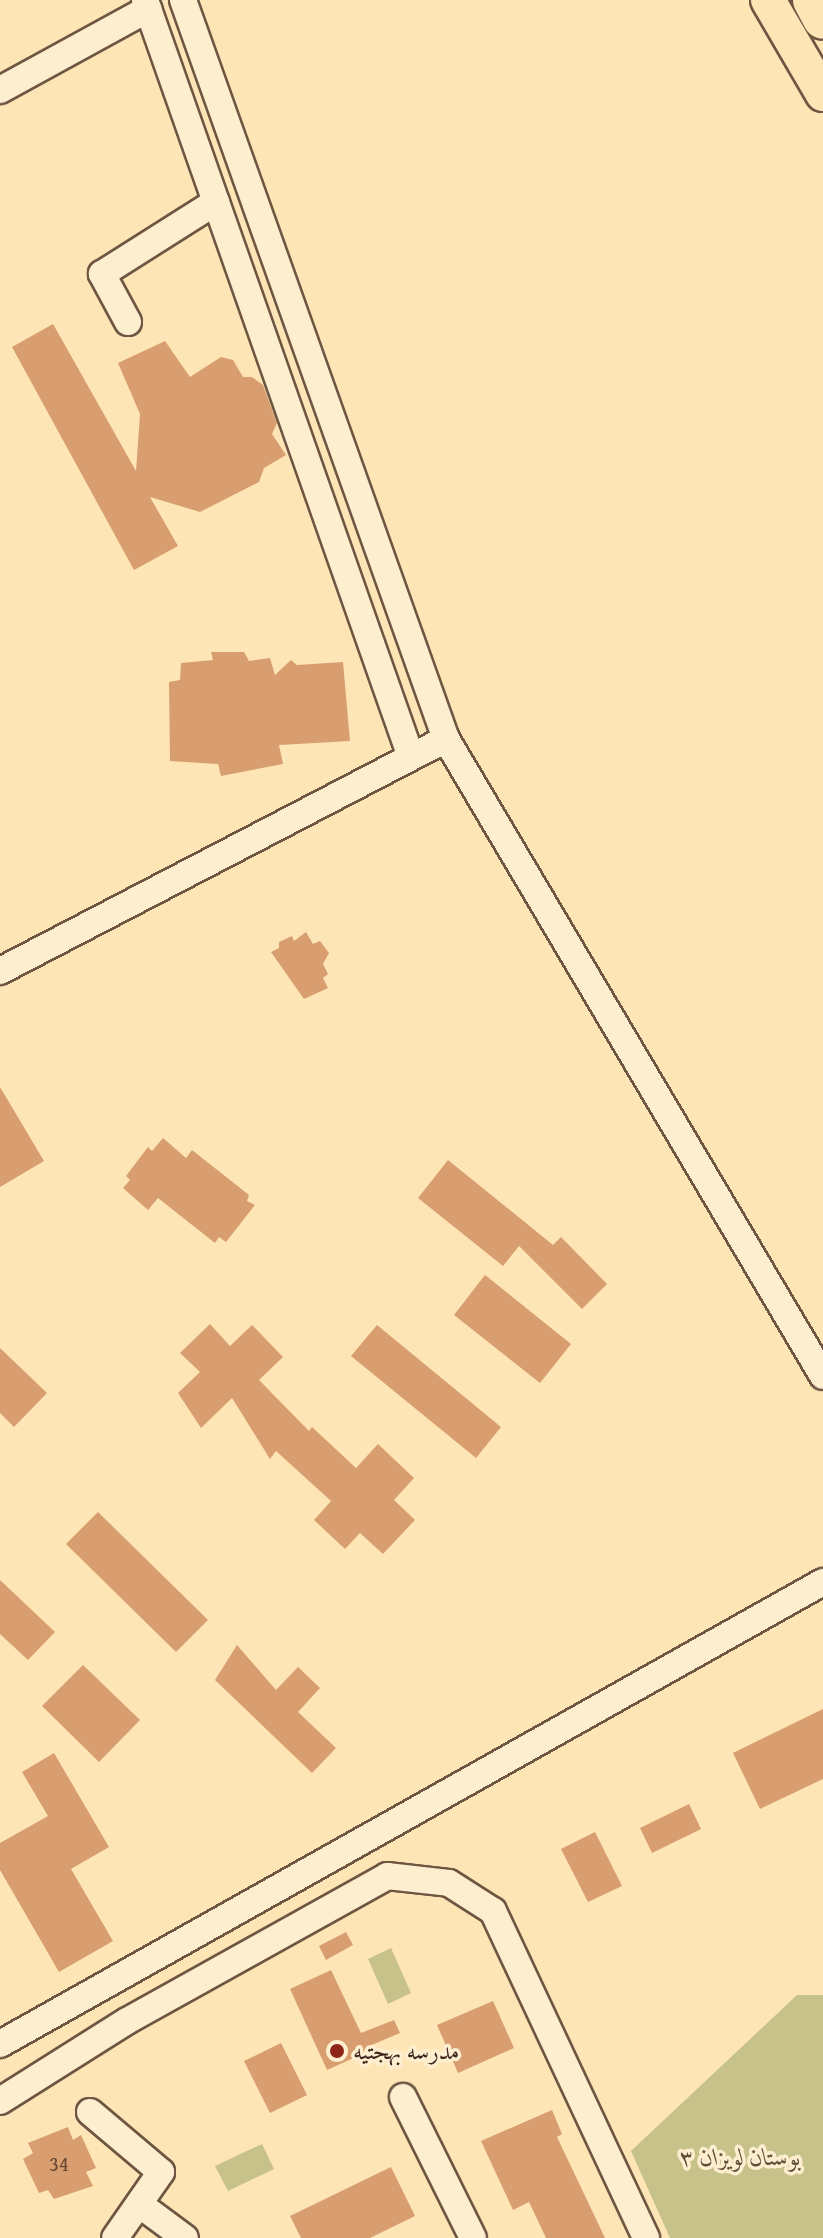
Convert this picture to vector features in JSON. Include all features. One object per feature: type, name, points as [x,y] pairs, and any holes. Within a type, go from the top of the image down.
[{"type":"highway","points":[[813,0],[823,19]]},
{"type":"main road","points":[[768,0],[819,86]]},
{"type":"main road","points":[[779,0],[819,86]]},
{"type":"street","points":[[183,0],[446,739],[823,1376]]},
{"type":"street","points":[[0,90],[147,5],[411,757]]},
{"type":"street","points":[[128,322],[102,274],[216,202]]},
{"type":"street","points":[[0,971],[446,739]]},
{"type":"street","points":[[0,2044],[823,1582]]},
{"type":"street","points":[[0,2101],[127,2021],[387,1876],[449,1883],[493,1911],[646,2238]]},
{"type":"street","points":[[403,2097],[473,2238]]},
{"type":"street","points":[[90,2112],[161,2172],[115,2238]]},
{"type":"street","points":[[139,2204],[185,2238]]},
{"type":"green space","points":[[391,1948],[411,1993],[388,2004],[368,1959]]},
{"type":"green space","name":"بوستان لویزان ۳","points":[[797,1995],[823,1995],[823,2238],[670,2238],[631,2151]]},
{"type":"green space","points":[[262,2144],[274,2169],[228,2191],[215,2166]]},
{"type":"building","points":[[53,324],[136,471],[140,414],[118,363],[165,341],[190,377],[221,357],[233,360],[243,377],[252,377],[263,385],[277,423],[272,434],[286,455],[264,468],[259,482],[200,512],[150,497],[178,546],[134,570],[12,347]]},
{"type":"building","points":[[211,652],[244,652],[249,661],[270,658],[275,675],[291,660],[297,665],[343,662],[350,741],[279,745],[283,764],[221,776],[218,764],[170,761],[169,682],[180,680],[181,663],[213,660]]},
{"type":"building","points":[[306,932],[313,944],[320,941],[329,953],[323,964],[328,974],[323,978],[328,988],[304,999],[271,952],[279,948],[279,942],[292,936],[294,941]]},
{"type":"building","points":[[0,1087],[44,1161],[0,1187]]},
{"type":"building","points":[[163,1138],[186,1158],[192,1150],[249,1195],[247,1201],[255,1205],[226,1242],[219,1237],[215,1243],[158,1198],[148,1210],[123,1188],[130,1180],[126,1176],[148,1147],[152,1151]]},
{"type":"building","points":[[448,1160],[553,1245],[561,1237],[607,1284],[582,1309],[519,1246],[503,1266],[418,1198]]},
{"type":"building","points":[[485,1275],[571,1344],[540,1383],[454,1315]]},
{"type":"building","points":[[210,1324],[230,1346],[252,1325],[283,1357],[259,1380],[309,1431],[312,1427],[356,1468],[378,1444],[414,1478],[394,1500],[415,1520],[383,1554],[360,1533],[345,1549],[314,1520],[331,1501],[276,1451],[270,1459],[232,1398],[201,1428],[178,1393],[200,1372],[180,1353]]},
{"type":"building","points":[[377,1325],[501,1427],[476,1458],[351,1356]]},
{"type":"building","points":[[0,1348],[47,1393],[14,1427],[0,1413]]},
{"type":"building","points":[[98,1512],[208,1620],[176,1652],[66,1544]]},
{"type":"building","points":[[0,1580],[55,1632],[28,1660],[0,1634]]},
{"type":"building","points":[[237,1645],[276,1690],[298,1667],[320,1688],[298,1712],[336,1748],[312,1773],[215,1680]]},
{"type":"building","points":[[83,1665],[140,1720],[99,1762],[42,1706]]},
{"type":"building","points":[[823,1709],[823,1779],[760,1809],[733,1753]]},
{"type":"building","points":[[54,1753],[109,1847],[71,1869],[113,1941],[59,1972],[0,1870],[0,1843],[48,1816],[22,1772]]},
{"type":"building","points":[[689,1804],[701,1829],[652,1853],[640,1828]]},
{"type":"building","points":[[595,1832],[622,1886],[588,1902],[561,1849]]},
{"type":"building","points":[[346,1932],[353,1945],[326,1960],[319,1946]]},
{"type":"building","points":[[331,1970],[361,2033],[394,2020],[400,2033],[367,2047],[369,2051],[327,2070],[290,1989]]},
{"type":"building","points":[[493,2001],[514,2048],[458,2073],[437,2025]]},
{"type":"building","points":[[281,2043],[307,2095],[270,2113],[244,2061]]},
{"type":"building","points":[[552,2110],[562,2134],[557,2137],[605,2238],[546,2238],[529,2202],[513,2210],[481,2141]]},
{"type":"building","points":[[68,2127],[73,2140],[81,2135],[96,2168],[86,2172],[93,2186],[54,2199],[48,2190],[39,2193],[23,2159],[33,2153],[28,2143]]},
{"type":"building","points":[[391,2167],[415,2216],[370,2238],[301,2238],[290,2216]]},
{"type":"place","name":"مدرسه بهجتیه","points":[[337,2051]]}]
